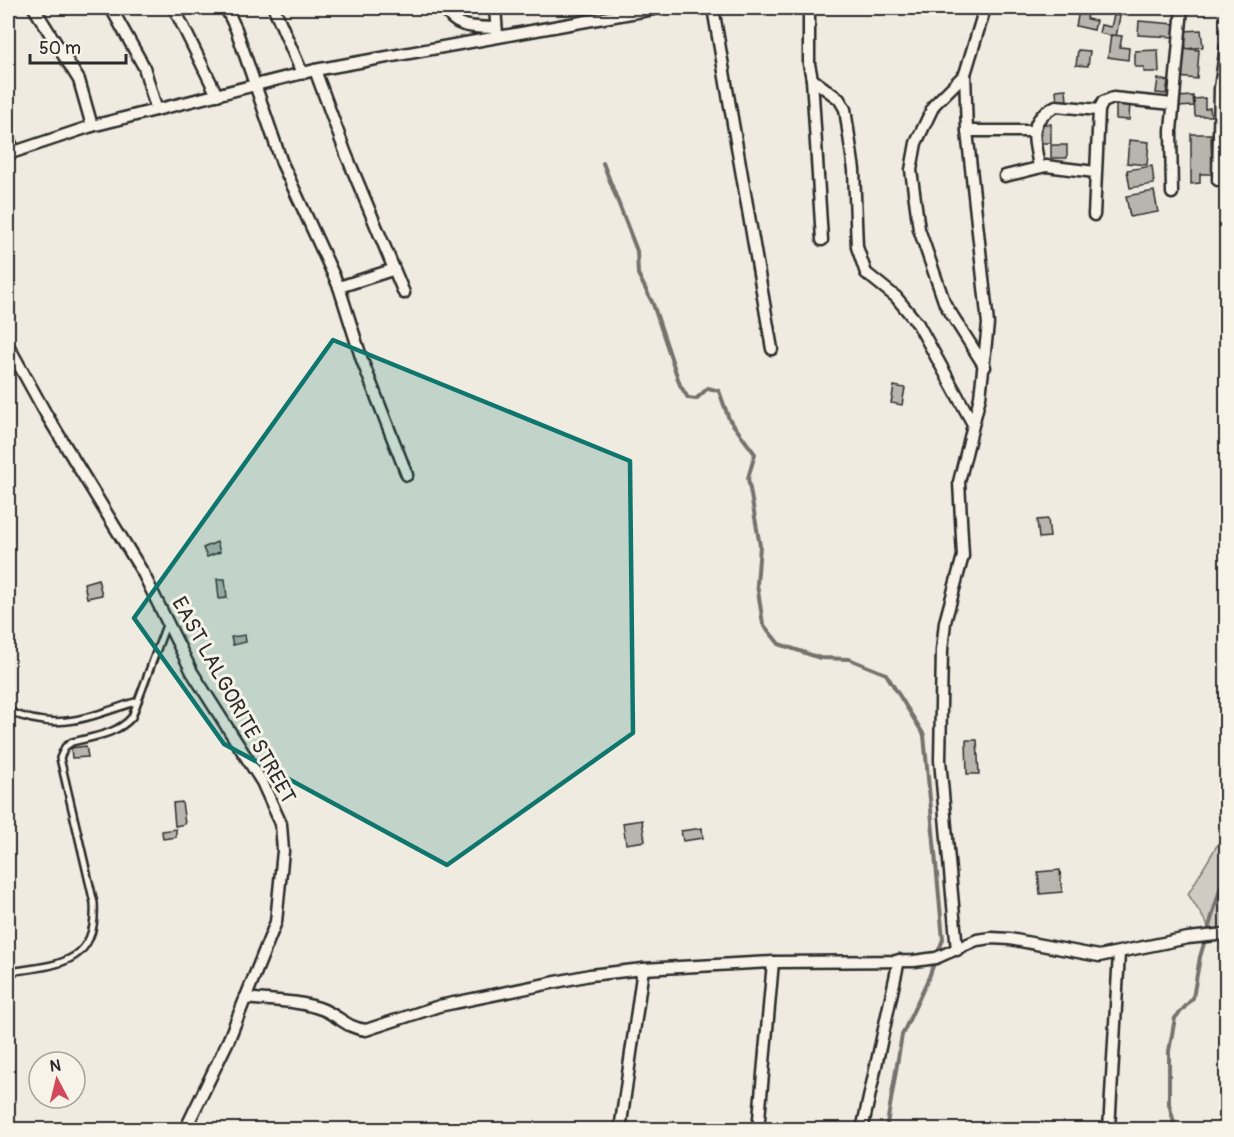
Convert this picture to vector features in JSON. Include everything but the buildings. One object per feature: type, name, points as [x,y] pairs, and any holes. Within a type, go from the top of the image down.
[{"type":"street","points":[[34,8],[79,80],[92,126]]},
{"type":"street","points":[[111,8],[144,68],[156,108]]},
{"type":"street","points":[[174,8],[217,95]]},
{"type":"street","points":[[226,8],[256,85],[282,163],[339,287],[362,360],[407,475]]},
{"type":"street","points":[[273,8],[302,73]]},
{"type":"street","points":[[445,8],[449,17],[457,23],[496,32]]},
{"type":"street","points":[[495,8],[496,32]]},
{"type":"street","points":[[8,138],[10,152],[156,108],[315,70],[496,32],[659,8]]},
{"type":"street","points":[[713,8],[772,349]]},
{"type":"street","points":[[809,8],[822,240]]},
{"type":"street","points":[[957,950],[940,760],[942,650],[945,622],[963,556],[959,482],[985,367],[988,324],[967,131],[965,74],[985,8]]},
{"type":"street","points":[[1172,193],[1173,104],[1182,8]]},
{"type":"street","points":[[1218,180],[1220,88],[1227,46]]},
{"type":"street","points":[[315,70],[392,270],[404,293]]},
{"type":"street","points":[[965,74],[934,105],[916,143],[911,170],[919,229],[945,303],[985,367]]},
{"type":"street","points":[[812,79],[839,99],[845,109],[854,170],[857,247],[863,267],[901,302],[918,324],[973,424]]},
{"type":"street","points":[[1094,215],[1099,110],[1103,102],[1113,98],[1173,104]]},
{"type":"street","points":[[1039,167],[1033,131],[1038,119],[1056,106],[1099,110]]},
{"type":"street","points":[[967,131],[1033,131]]},
{"type":"street","points":[[1005,176],[1039,167],[1095,172]]},
{"type":"street","points":[[339,287],[392,270]]},
{"type":"street","name":"EAST LALGORITE STREET","points":[[8,345],[46,414],[144,573],[204,693],[234,734],[262,782],[280,824],[283,851],[276,922],[229,1039],[185,1130]]},
{"type":"street","points":[[245,999],[309,1005],[324,1010],[353,1029],[366,1030],[415,1012],[450,1004],[590,975],[643,969],[773,962],[936,958],[977,940],[991,938],[1010,939],[1099,956],[1188,938],[1227,934]]},
{"type":"street","points":[[1109,1130],[1119,953]]},
{"type":"street","points":[[862,1130],[899,960]]},
{"type":"street","points":[[758,1130],[773,962]]},
{"type":"street","points":[[620,1130],[643,969]]},
{"type":"lane","points":[[8,972],[56,964],[73,957],[92,938],[96,925],[94,903],[60,758],[65,747],[72,742],[126,724],[138,701],[167,623]]},
{"type":"lane","points":[[8,711],[29,721],[63,723],[138,701]]},
{"type":"highlighted area","points":[[333,340],[630,461],[633,733],[447,865],[224,744],[134,618]]},
{"type":"shaded area","points":[[1226,835],[1226,934],[1214,935],[1188,894],[1216,847]]},
{"type":"waterway","points":[[603,163],[637,251],[638,274],[653,304],[680,385],[688,398],[696,399],[708,388],[719,391],[729,419],[755,454],[748,478],[760,546],[757,584],[763,624],[779,644],[820,658],[849,659],[886,674],[924,735],[943,939],[929,977],[902,1035],[886,1130]]},
{"type":"waterway","points":[[1176,1130],[1169,1104],[1169,1051],[1175,1018],[1193,998],[1200,957],[1226,869]]}]
